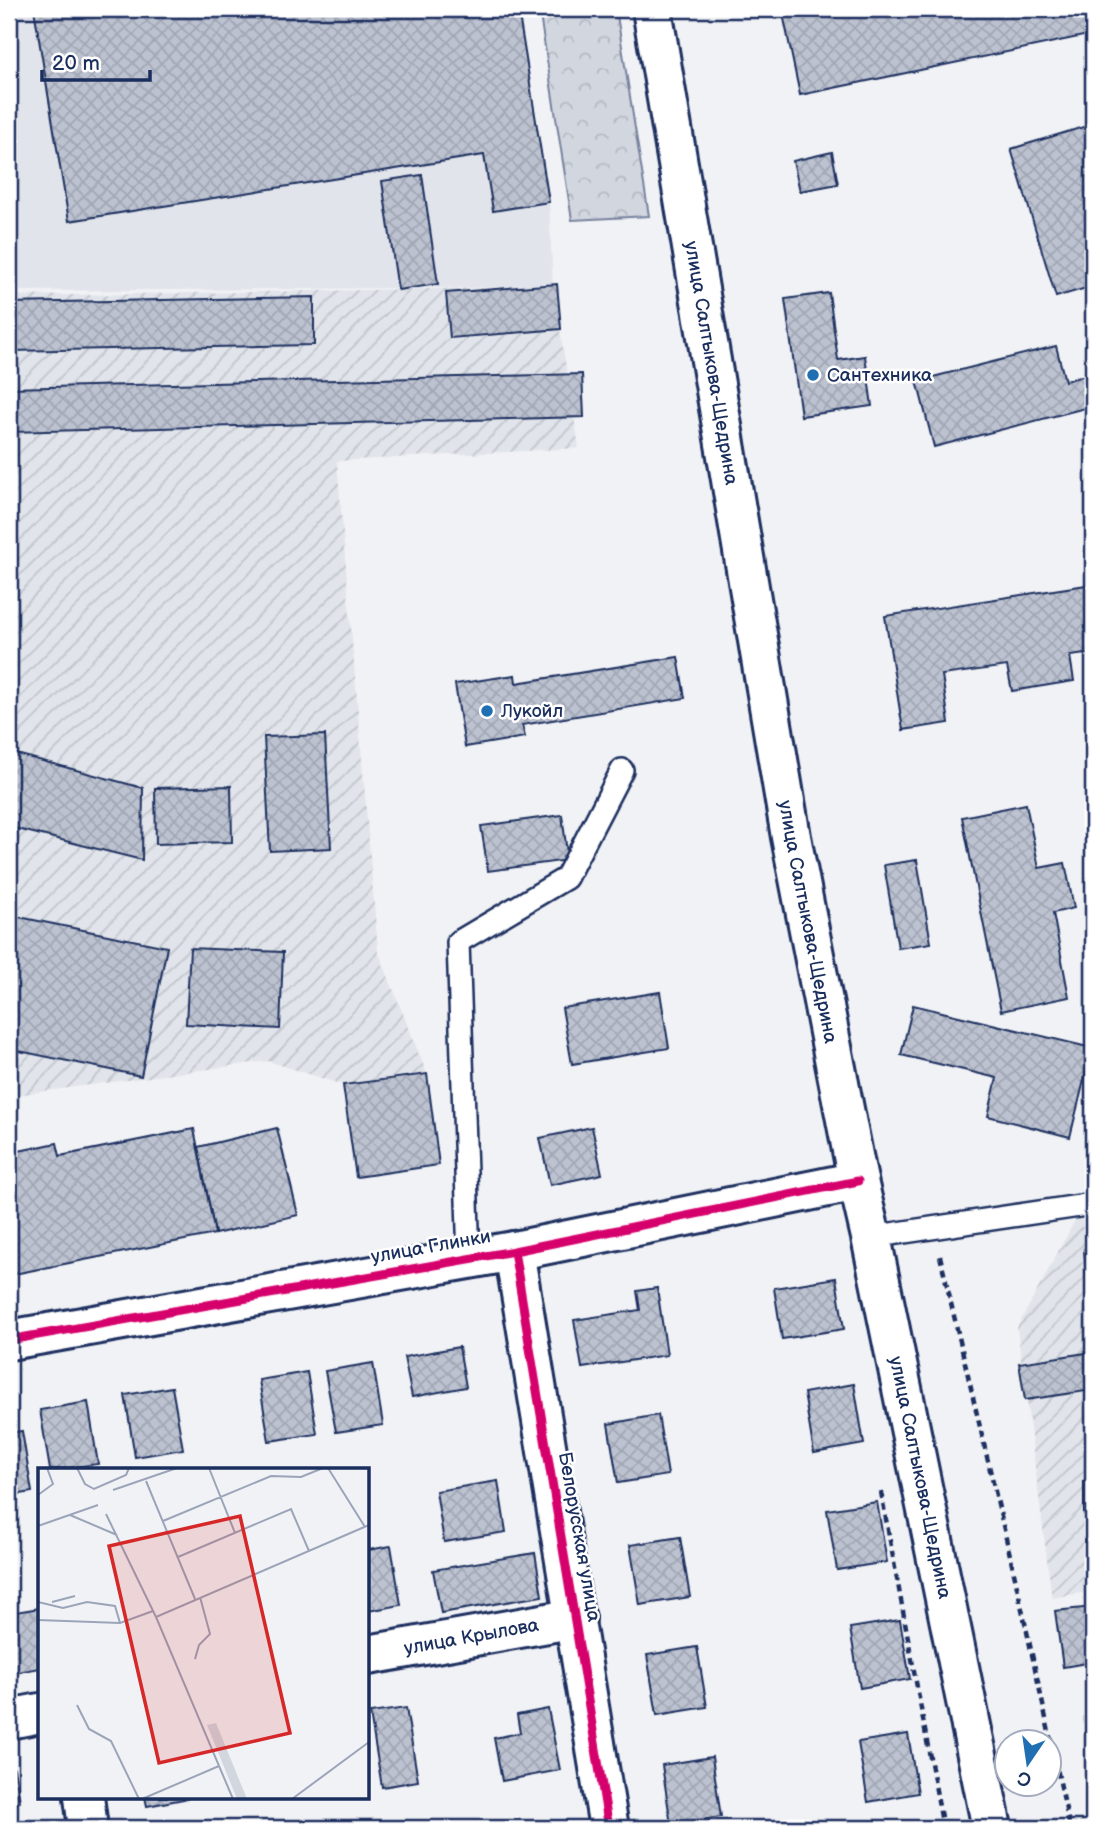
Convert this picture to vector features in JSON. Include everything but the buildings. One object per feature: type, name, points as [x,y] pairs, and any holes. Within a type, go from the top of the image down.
[{"type":"main road","name":"улица Салтыкова-Щедрина","points":[[652,9],[791,837],[858,1181],[992,1828]]},
{"type":"main road","name":"улица Глинки","points":[[9,1340],[514,1251],[858,1181]]},
{"type":"main road","name":"Белорусская улица","points":[[514,1251],[609,1828]]},
{"type":"main road","name":"улица Крылова","points":[[369,1655],[576,1618]]},
{"type":"main road","points":[[9,1718],[38,1713]]},
{"type":"main road","points":[[84,1798],[88,1828]]},
{"type":"lane","points":[[469,1258],[458,942],[566,878],[622,770]]},
{"type":"lane","points":[[871,1237],[1093,1204]]},
{"type":"path","points":[[933,1227],[1013,1568],[1070,1828]]},
{"type":"path","points":[[881,1488],[943,1828]]},
{"type":"shaded area","points":[[9,9],[518,9],[549,202],[553,287],[9,291]]},
{"type":"shaded area","points":[[553,287],[579,448],[337,461],[378,951],[427,1074],[343,1085],[268,1061],[9,1096],[9,296]]},
{"type":"shaded area","points":[[1093,1187],[1093,1591],[1052,1598],[1017,1328]]},
{"type":"green space","points":[[539,9],[616,9],[649,216],[572,220]]},
{"type":"cycle path","points":[[9,1340],[514,1251],[858,1181]]},
{"type":"cycle path","points":[[514,1251],[609,1828]]},
{"type":"place","name":"Сантехника","points":[[813,375]]},
{"type":"place","name":"Лукойл","points":[[487,711]]}]
